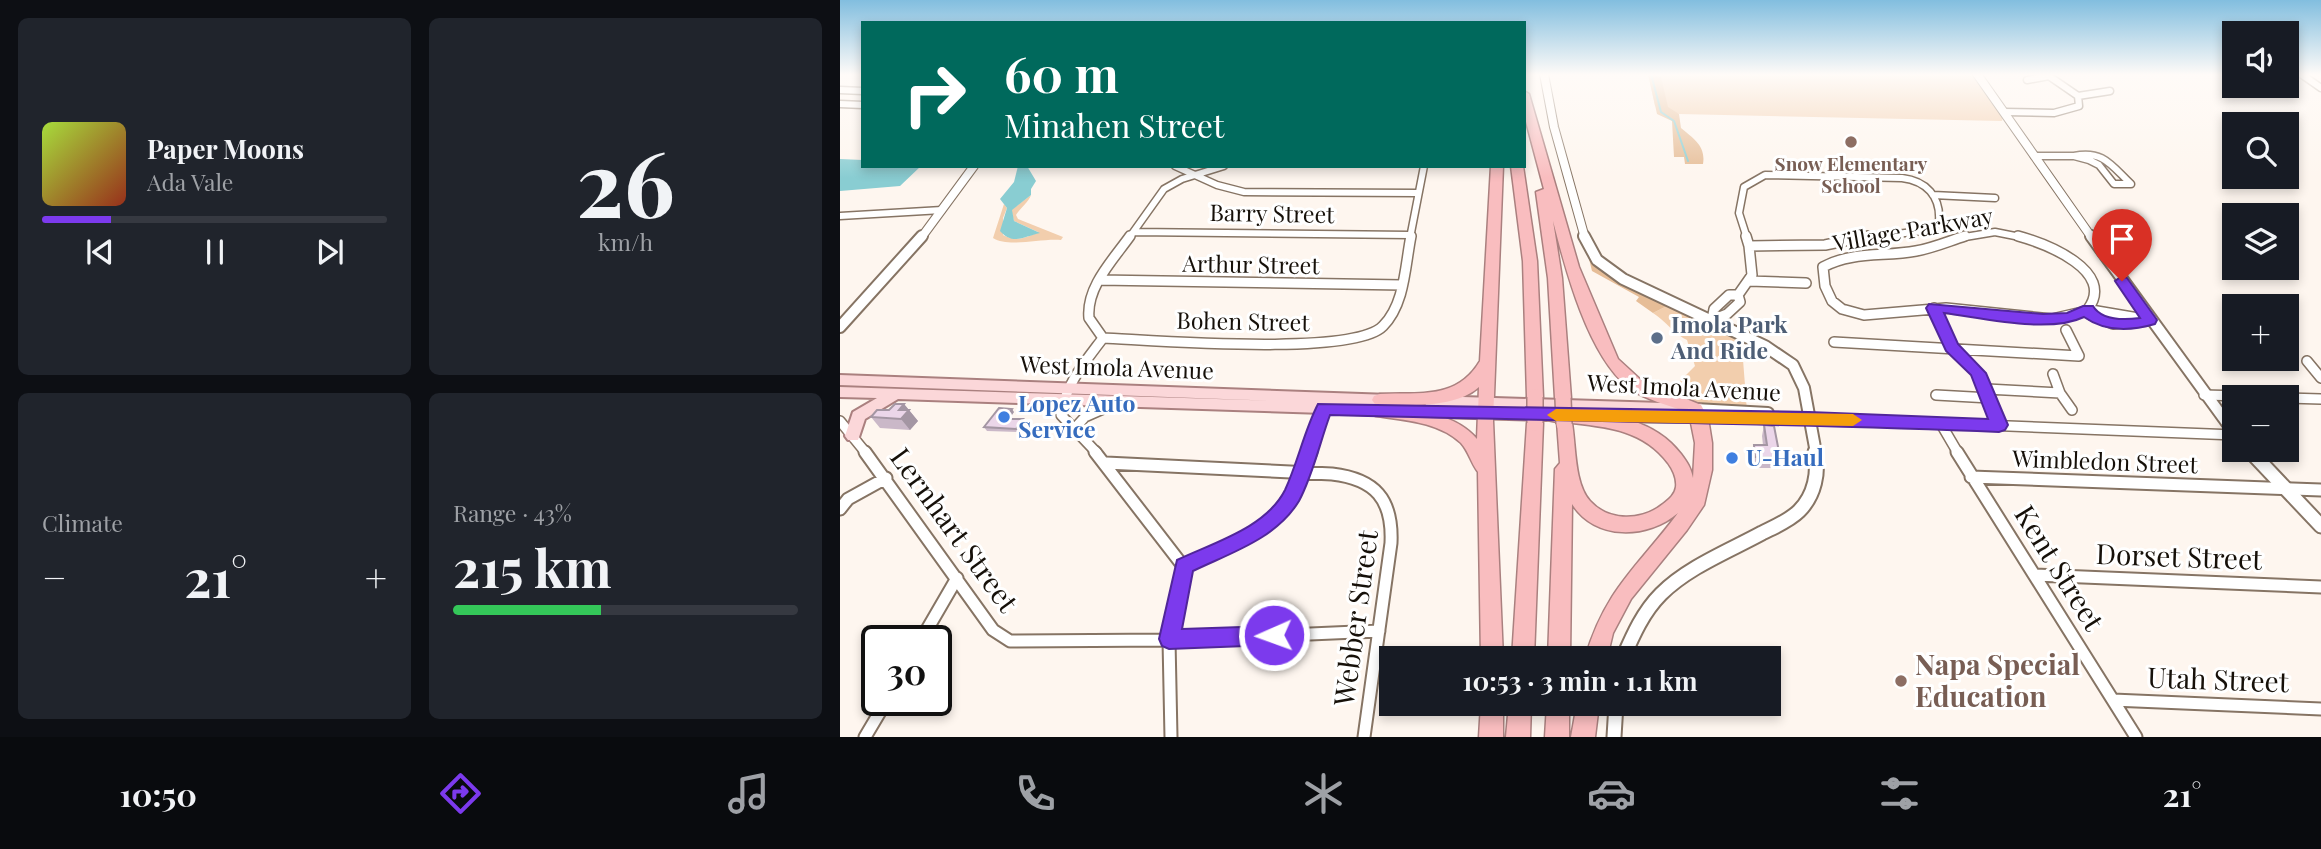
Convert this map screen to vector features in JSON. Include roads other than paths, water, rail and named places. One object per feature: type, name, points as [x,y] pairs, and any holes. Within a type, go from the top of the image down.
[{"type":"highway","points":[[1524,646],[1549,421],[1563,398],[1550,239],[1526,108]]},
{"type":"highway","points":[[1527,108],[1572,267],[1605,349],[1617,368],[1636,385],[1698,414],[1701,489],[1695,505],[1617,600],[1605,625],[1599,646]]},
{"type":"highway","points":[[1492,646],[1486,408],[1497,168]]},
{"type":"highway","points":[[1517,168],[1530,261],[1535,397],[1549,421],[1580,500],[1591,513],[1626,525],[1647,523],[1667,515],[1680,501],[1685,488],[1684,472],[1674,456],[1658,441],[1621,423],[1549,421]]},
{"type":"highway","points":[[1378,405],[1464,391],[1477,382],[1488,359]]},
{"type":"highway","points":[[1378,405],[1448,425],[1469,438],[1480,456],[1488,487]]},
{"type":"highway","points":[[1549,421],[1558,646]]},
{"type":"highway","points":[[1491,737],[1492,716]]},
{"type":"highway","points":[[1518,737],[1519,716]]},
{"type":"highway","points":[[1557,737],[1558,716]]},
{"type":"highway","points":[[1583,737],[1586,716]]},
{"type":"main road","name":"West Imola Avenue","points":[[840,380],[1066,395],[1119,402],[1324,408],[1378,405]]},
{"type":"main road","name":"West Imola Avenue","points":[[840,393],[1066,395],[1698,414]]},
{"type":"main road","points":[[853,436],[858,416],[896,394]]},
{"type":"main road","name":"West Imola Avenue","points":[[1486,408],[1549,421]]},
{"type":"street","points":[[1550,108],[1588,247],[1608,270],[1623,279],[1773,350],[1793,365],[1804,388],[1818,470],[1816,482],[1800,510],[1698,568],[1662,593],[1638,624],[1628,646]]},
{"type":"street","points":[[2002,108],[2150,320],[2222,418]]},
{"type":"street","points":[[2004,111],[2076,108]]},
{"type":"street","points":[[2034,156],[2074,156],[2088,153],[2101,155],[2131,184],[2114,184],[2098,164],[2074,156]]},
{"type":"street","points":[[840,327],[917,243],[973,168]]},
{"type":"street","points":[[1179,168],[1217,186],[1244,192],[1418,193]]},
{"type":"street","points":[[1171,737],[1169,639],[1184,566],[1106,463],[1061,415],[1066,395],[1103,338],[1087,315],[1091,295],[1164,189],[1217,168]]},
{"type":"street","points":[[1402,285],[1424,168]]},
{"type":"street","points":[[1738,295],[1749,281],[1752,265],[1749,246],[1742,229],[1740,199],[1744,187],[1765,175],[1901,177],[1929,187],[1941,215],[1939,222],[1923,231],[1871,236],[1825,246],[1749,246]]},
{"type":"street","points":[[1933,195],[1995,198]]},
{"type":"street","points":[[840,216],[942,210]]},
{"type":"street","name":"Barry Street","points":[[1134,232],[1410,235]]},
{"type":"street","name":"Village Parkway","points":[[1983,232],[2012,234],[2083,266],[2095,288],[2096,298],[2088,309],[2069,318],[2043,319],[1934,308],[1875,314],[1851,312],[1839,307],[1829,297],[1824,286],[1824,267],[1838,261],[1917,251],[1983,232]]},
{"type":"street","name":"Arthur Street","points":[[1100,281],[1402,285]]},
{"type":"street","points":[[1749,281],[1806,283]]},
{"type":"street","name":"Bohen Street","points":[[1103,338],[1256,344],[1351,340],[1381,329],[1397,310],[1402,285]]},
{"type":"street","points":[[1712,320],[1714,309],[1729,295],[1738,295]]},
{"type":"street","points":[[1712,320],[1727,314],[1740,302],[1738,295]]},
{"type":"street","points":[[1934,308],[1951,347],[1978,373],[1989,394],[1999,425]]},
{"type":"street","points":[[2088,309],[2091,315],[2113,324],[2138,324],[2150,320]]},
{"type":"street","points":[[1834,342],[2079,356],[2066,330]]},
{"type":"street","points":[[2307,361],[2321,378]]},
{"type":"street","points":[[2053,374],[2060,393],[2072,410]]},
{"type":"street","points":[[1936,395],[2060,393]]},
{"type":"street","points":[[2204,395],[2222,395]]},
{"type":"street","points":[[2299,398],[2321,399]]},
{"type":"street","points":[[1073,430],[1085,417],[1119,402]]},
{"type":"street","points":[[1184,566],[1232,544],[1269,522],[1291,497],[1324,408]]},
{"type":"street","name":"West Imola Avenue","points":[[1549,421],[1698,414],[1809,418]]},
{"type":"street","points":[[1809,418],[2222,434]]},
{"type":"street","name":"Lernhart Street","points":[[840,421],[886,478],[993,630],[1010,641],[1169,639],[1379,631]]},
{"type":"street","name":"Kent Street","points":[[1941,424],[1971,477],[2136,737]]},
{"type":"street","points":[[2260,462],[2321,526]]},
{"type":"street","name":"Webber Street","points":[[1106,463],[1332,474],[1360,480],[1384,500],[1393,520],[1364,737]]},
{"type":"street","name":"Wimbledon Street","points":[[1971,477],[2321,490]]},
{"type":"street","points":[[840,509],[848,499],[886,478]]},
{"type":"street","name":"Dorset Street","points":[[2035,575],[2321,587]]},
{"type":"street","points":[[930,625],[957,578]]},
{"type":"street","name":"Utah Street","points":[[2113,700],[2321,709]]},
{"type":"street","points":[[866,737],[878,716]]},
{"type":"street","points":[[1614,737],[1615,716]]},
{"type":"water","points":[[840,159],[861,160],[861,168],[919,168],[900,186],[840,191]]},
{"type":"water","points":[[1018,168],[1028,168],[1036,181],[1031,195],[1012,210],[1014,221],[1040,233],[1014,239],[1000,231],[1007,208],[1000,199],[1014,182]]},
{"type":"waterway","points":[[1660,108],[1674,121],[1688,161]]},
{"type":"place","name":"Snow Elementary School","points":[[1851,142]]},
{"type":"place","name":"Imola Park And Ride","points":[[1657,338]]},
{"type":"place","name":"Lopez Auto Service","points":[[1004,417]]},
{"type":"place","name":"U-Haul","points":[[1732,458]]},
{"type":"place","name":"Napa Special Education","points":[[1901,681]]}]
